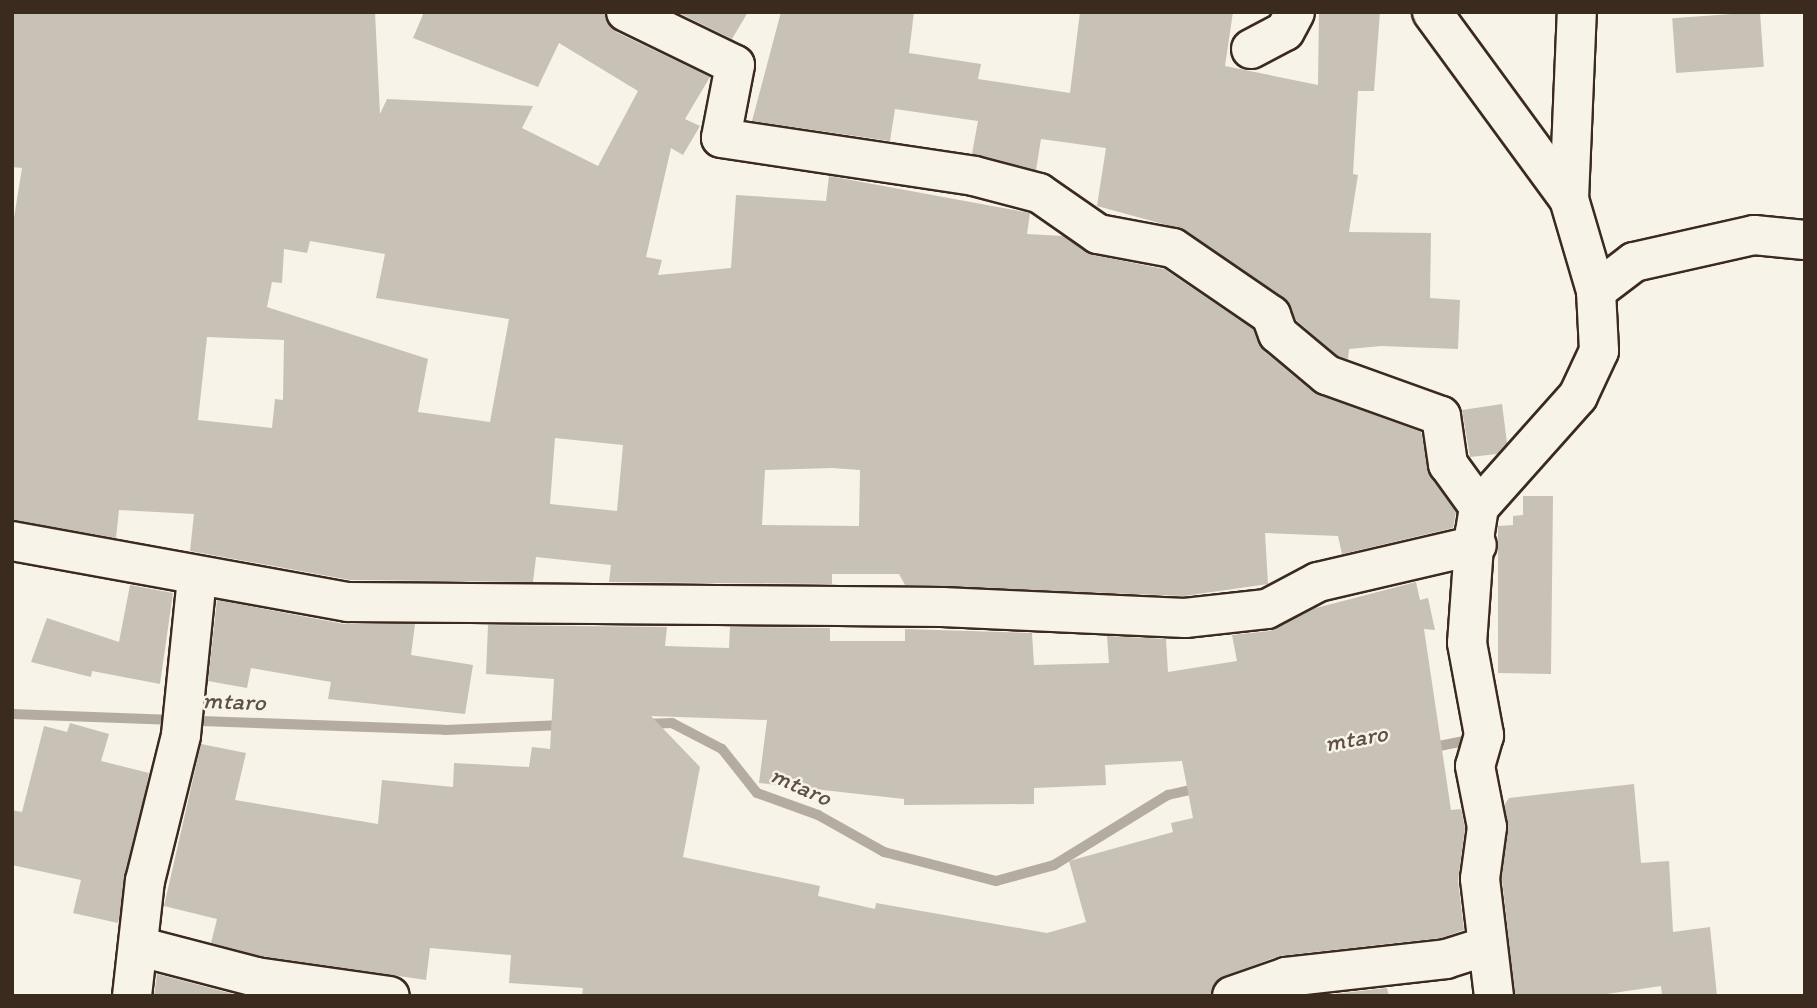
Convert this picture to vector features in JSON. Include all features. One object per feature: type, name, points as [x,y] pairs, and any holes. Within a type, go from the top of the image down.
[{"type":"street","points":[[625,12],[735,65],[721,138],[974,176],[1039,193],[1098,234],[1173,248],[1271,315],[1278,334],[1327,375],[1441,416],[1448,464],[1479,507]]},
{"type":"street","points":[[1251,49],[1285,32],[1295,12]]},
{"type":"street","points":[[1432,12],[1569,199]]},
{"type":"street","points":[[1494,996],[1480,880],[1487,827],[1475,766],[1484,735],[1467,643],[1479,507],[1577,396],[1599,351],[1596,291],[1569,199],[1577,12]]},
{"type":"street","points":[[1596,291],[1634,262],[1754,235],[1805,240]]},
{"type":"street","points":[[12,541],[197,577],[348,602],[942,607],[1185,618],[1267,609],[1318,582],[1477,545]]},
{"type":"street","points":[[132,996],[141,947],[145,881],[181,735],[197,577]]},
{"type":"street","points":[[1232,996],[1286,977],[1446,960],[1487,946]]},
{"type":"street","points":[[141,947],[256,977],[390,996]]},
{"type":"building","points":[[12,12],[375,12],[380,114],[387,99],[533,106],[522,128],[598,166],[638,91],[559,43],[538,87],[413,38],[424,12],[604,12],[616,32],[710,77],[685,119],[700,126],[683,155],[671,148],[646,257],[662,260],[658,275],[731,268],[736,195],[826,201],[829,176],[1030,213],[1027,234],[1063,236],[1093,255],[1164,269],[1253,329],[1264,351],[1313,392],[1421,432],[1430,476],[1456,512],[1453,528],[1342,554],[1338,536],[1265,533],[1268,584],[1184,596],[905,585],[899,574],[832,574],[832,584],[609,582],[611,565],[536,557],[533,582],[350,580],[190,551],[194,514],[119,510],[116,538],[12,520],[12,230],[22,168],[12,167]],"holes":[[[310,241],[385,254],[376,298],[509,319],[490,422],[418,412],[428,359],[267,307],[272,282],[282,283],[284,249],[307,253]],[[207,337],[284,340],[283,400],[275,399],[272,428],[198,420]],[[555,438],[623,445],[617,511],[550,504]],[[765,470],[860,470],[859,526],[762,525]]]},
{"type":"building","points":[[677,12],[748,12],[732,39]]},
{"type":"building","points":[[781,12],[914,12],[909,53],[981,64],[978,79],[1070,93],[1080,12],[1233,12],[1225,66],[1318,85],[1319,12],[1380,12],[1374,91],[1358,91],[1353,174],[1358,175],[1349,232],[1431,233],[1430,298],[1460,300],[1458,349],[1381,346],[1349,349],[1348,359],[1338,356],[1297,321],[1283,297],[1185,230],[1097,206],[1106,148],[1041,139],[1036,170],[972,154],[978,121],[895,109],[890,141],[752,121]]},
{"type":"building","points":[[1760,12],[1764,67],[1676,73],[1672,18]]},
{"type":"building","points":[[1502,404],[1507,443],[1497,454],[1470,457],[1462,410]]},
{"type":"building","points":[[1523,496],[1553,496],[1551,674],[1498,673],[1498,526],[1513,525],[1513,516],[1523,515]]},
{"type":"building","points":[[1416,582],[1420,600],[1428,598],[1435,630],[1424,629],[1451,810],[1461,809],[1465,828],[1458,881],[1464,930],[1441,938],[1279,956],[1224,976],[1211,996],[582,996],[583,988],[509,983],[511,955],[430,948],[426,980],[260,956],[211,943],[217,919],[164,906],[201,744],[246,753],[235,800],[378,824],[382,780],[453,787],[454,763],[529,767],[532,747],[550,749],[554,679],[486,674],[488,625],[667,627],[665,646],[729,648],[730,627],[830,628],[830,641],[905,641],[905,629],[1032,633],[1034,665],[1109,663],[1107,636],[1166,639],[1168,672],[1237,661],[1232,635],[1270,631],[1316,608]],"holes":[[[651,716],[767,720],[759,783],[904,799],[904,805],[1034,804],[1034,788],[1106,785],[1105,765],[1182,761],[1193,818],[1171,823],[1173,832],[1069,861],[1086,922],[1047,933],[876,903],[875,909],[818,896],[820,886],[683,857],[700,767]]]},
{"type":"building","points":[[130,585],[173,593],[160,684],[92,671],[91,677],[31,662],[47,618],[119,642]]},
{"type":"building","points":[[217,600],[344,624],[415,624],[411,655],[473,665],[465,714],[328,699],[331,682],[251,668],[247,688],[208,681]]},
{"type":"building","points":[[70,723],[109,734],[101,761],[149,773],[118,923],[73,913],[81,880],[12,865],[12,810],[22,812],[44,726],[67,732]]},
{"type":"building","points":[[1634,784],[1641,863],[1669,861],[1673,932],[1710,927],[1717,996],[1662,996],[1661,986],[1593,996],[1515,996],[1502,879],[1505,804],[1509,798]]},
{"type":"building","points":[[157,974],[241,996],[154,996]]},
{"type":"building","points":[[1387,988],[1389,996],[1315,996]]},
{"type":"waterway","name":"mtaro","points":[[12,714],[445,730],[564,725]]},
{"type":"waterway","name":"mtaro","points":[[646,724],[672,723],[722,749],[757,793],[818,815],[884,852],[996,881],[1054,865],[1168,795],[1199,788]]},
{"type":"waterway","name":"mtaro","points":[[1429,748],[1474,739]]}]
